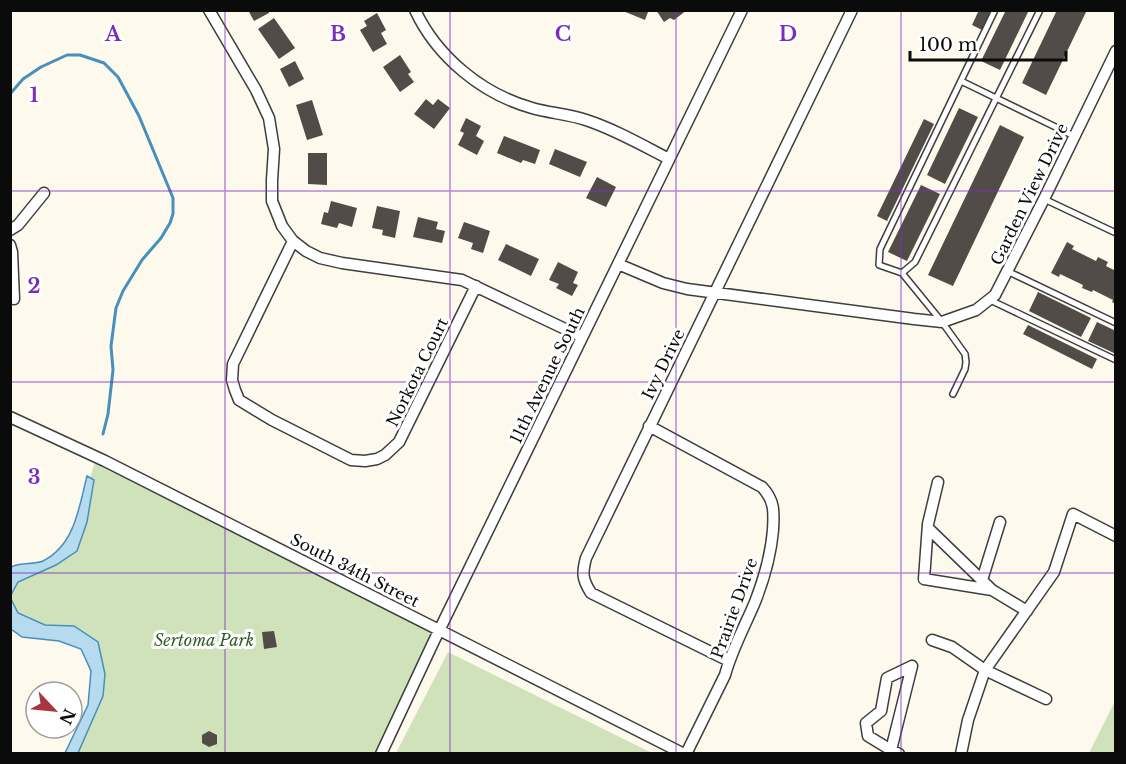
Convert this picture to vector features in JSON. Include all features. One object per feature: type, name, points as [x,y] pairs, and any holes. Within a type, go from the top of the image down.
[{"type":"street","points":[[209,10],[256,90],[269,118],[274,149],[272,201],[282,226],[293,241],[320,258],[462,280],[582,337]]},
{"type":"street","points":[[414,10],[432,39],[449,59],[467,75],[493,92],[533,109],[587,120],[669,159]]},
{"type":"street","name":"11th Avenue South","points":[[381,753],[742,10]]},
{"type":"street","name":"Ivy Drive","points":[[729,661],[591,593],[585,584],[582,571],[586,558],[852,10]]},
{"type":"street","name":"Garden View Drive","points":[[942,322],[976,310],[995,295],[1116,51]]},
{"type":"street","points":[[10,230],[18,225],[44,193]]},
{"type":"street","name":"Norkota Court","points":[[293,241],[233,364],[232,380],[239,400],[272,420],[351,460],[376,459],[386,455],[399,442],[476,286]]},
{"type":"street","points":[[10,245],[14,299]]},
{"type":"street","points":[[618,264],[663,283],[687,289],[942,322]]},
{"type":"street","name":"South 34th Street","points":[[10,417],[96,456],[685,753]]},
{"type":"street","name":"Prairie Drive","points":[[650,426],[762,487],[769,494],[773,504],[772,537],[756,601],[725,675],[685,753]]},
{"type":"street","points":[[938,482],[928,528],[924,579],[992,590]]},
{"type":"street","points":[[961,753],[968,720],[985,670],[1054,572],[1073,514],[1116,536]]},
{"type":"street","points":[[982,580],[1000,522]]},
{"type":"street","points":[[928,528],[992,590],[1027,611]]},
{"type":"street","points":[[932,640],[952,647],[985,670],[1046,699]]},
{"type":"street","points":[[912,666],[895,752],[868,736],[866,723],[881,711],[886,678],[912,666]]},
{"type":"lane","points":[[953,394],[965,369],[965,354],[902,273],[879,265],[880,249],[995,10]]},
{"type":"lane","points":[[902,273],[915,262],[1040,10]]},
{"type":"lane","points":[[961,81],[1074,136]]},
{"type":"lane","points":[[1044,199],[1116,233]]},
{"type":"lane","points":[[1007,271],[1116,323]]},
{"type":"lane","points":[[989,300],[1116,360]]},
{"type":"green space","name":"Sertoma Park","points":[[95,462],[440,629],[381,753],[72,753],[79,740],[84,740],[84,730],[96,706],[91,648],[11,620],[10,580],[50,562],[71,539]]},
{"type":"green space","points":[[448,652],[652,753],[396,753]]},
{"type":"green space","points":[[1115,701],[1115,753],[1089,753]]},
{"type":"water","points":[[87,476],[94,480],[87,522],[77,551],[56,565],[18,582],[11,595],[11,567],[43,561],[54,554],[69,535],[78,512]]},
{"type":"water","points":[[11,599],[18,613],[45,625],[74,626],[98,642],[105,674],[103,696],[84,739],[84,713],[88,705],[91,671],[81,649],[59,641],[22,637],[11,629]]},
{"type":"water","points":[[71,740],[84,740],[78,753],[65,753]]},
{"type":"building","points":[[248,10],[268,10],[269,13],[254,21]]},
{"type":"building","points":[[644,10],[648,12],[645,20],[623,11]]},
{"type":"building","points":[[656,10],[687,10],[674,20],[670,18],[664,22]]},
{"type":"building","points":[[979,10],[991,10],[982,30],[972,25]]},
{"type":"building","points":[[1006,10],[1029,10],[1000,70],[981,61]]},
{"type":"building","points":[[1057,10],[1087,10],[1046,95],[1022,83]]},
{"type":"building","points":[[377,13],[386,30],[381,33],[387,44],[373,52],[360,30],[367,26],[364,21]]},
{"type":"building","points":[[274,18],[295,48],[279,59],[258,29]]},
{"type":"building","points":[[400,55],[411,72],[408,74],[414,82],[400,92],[383,67]]},
{"type":"building","points":[[295,61],[304,79],[289,87],[280,69]]},
{"type":"building","points":[[426,99],[433,105],[438,99],[450,108],[434,129],[414,114]]},
{"type":"building","points":[[312,100],[323,135],[307,140],[296,105]]},
{"type":"building","points":[[959,108],[978,117],[945,184],[927,175]]},
{"type":"building","points":[[466,118],[481,126],[476,136],[484,141],[477,155],[458,145],[464,133],[460,131]]},
{"type":"building","points":[[924,119],[934,124],[887,221],[877,216]]},
{"type":"building","points":[[1000,125],[1024,137],[953,286],[928,275]]},
{"type":"building","points":[[504,136],[540,150],[535,164],[523,160],[521,163],[497,153]]},
{"type":"building","points":[[555,149],[587,162],[580,177],[549,164]]},
{"type":"building","points":[[308,153],[327,153],[327,185],[308,184]]},
{"type":"building","points":[[597,177],[616,187],[606,207],[586,198]]},
{"type":"building","points":[[921,185],[940,194],[907,261],[888,252]]},
{"type":"building","points":[[331,201],[357,208],[352,227],[339,223],[337,228],[321,224],[324,212],[328,213]]},
{"type":"building","points":[[377,206],[400,211],[395,238],[382,235],[383,230],[372,228]]},
{"type":"building","points":[[418,217],[438,222],[436,229],[445,231],[442,243],[413,237]]},
{"type":"building","points":[[464,222],[490,231],[483,253],[471,249],[473,243],[458,238]]},
{"type":"building","points":[[1067,242],[1074,246],[1072,249],[1096,261],[1098,257],[1108,262],[1106,266],[1116,271],[1116,304],[1112,302],[1113,300],[1093,290],[1092,292],[1082,288],[1083,285],[1060,274],[1059,277],[1051,273]]},
{"type":"building","points":[[506,244],[539,259],[531,276],[498,260]]},
{"type":"building","points":[[558,262],[578,272],[573,283],[578,285],[572,296],[556,288],[559,284],[549,280]]},
{"type":"building","points":[[1038,292],[1091,318],[1081,337],[1029,311]]},
{"type":"building","points":[[1097,322],[1116,331],[1116,354],[1088,341]]},
{"type":"building","points":[[1028,325],[1097,359],[1092,369],[1023,334]]},
{"type":"building","points":[[274,631],[277,647],[264,649],[262,632]]},
{"type":"building","points":[[209,731],[217,735],[217,744],[209,747],[202,743],[202,735]]},
{"type":"waterway","points":[[10,94],[23,79],[41,67],[67,55],[80,55],[104,63],[118,77],[139,116],[173,198],[173,214],[170,223],[161,238],[142,260],[123,291],[116,308],[111,346],[113,370],[108,414],[103,434]]}]
